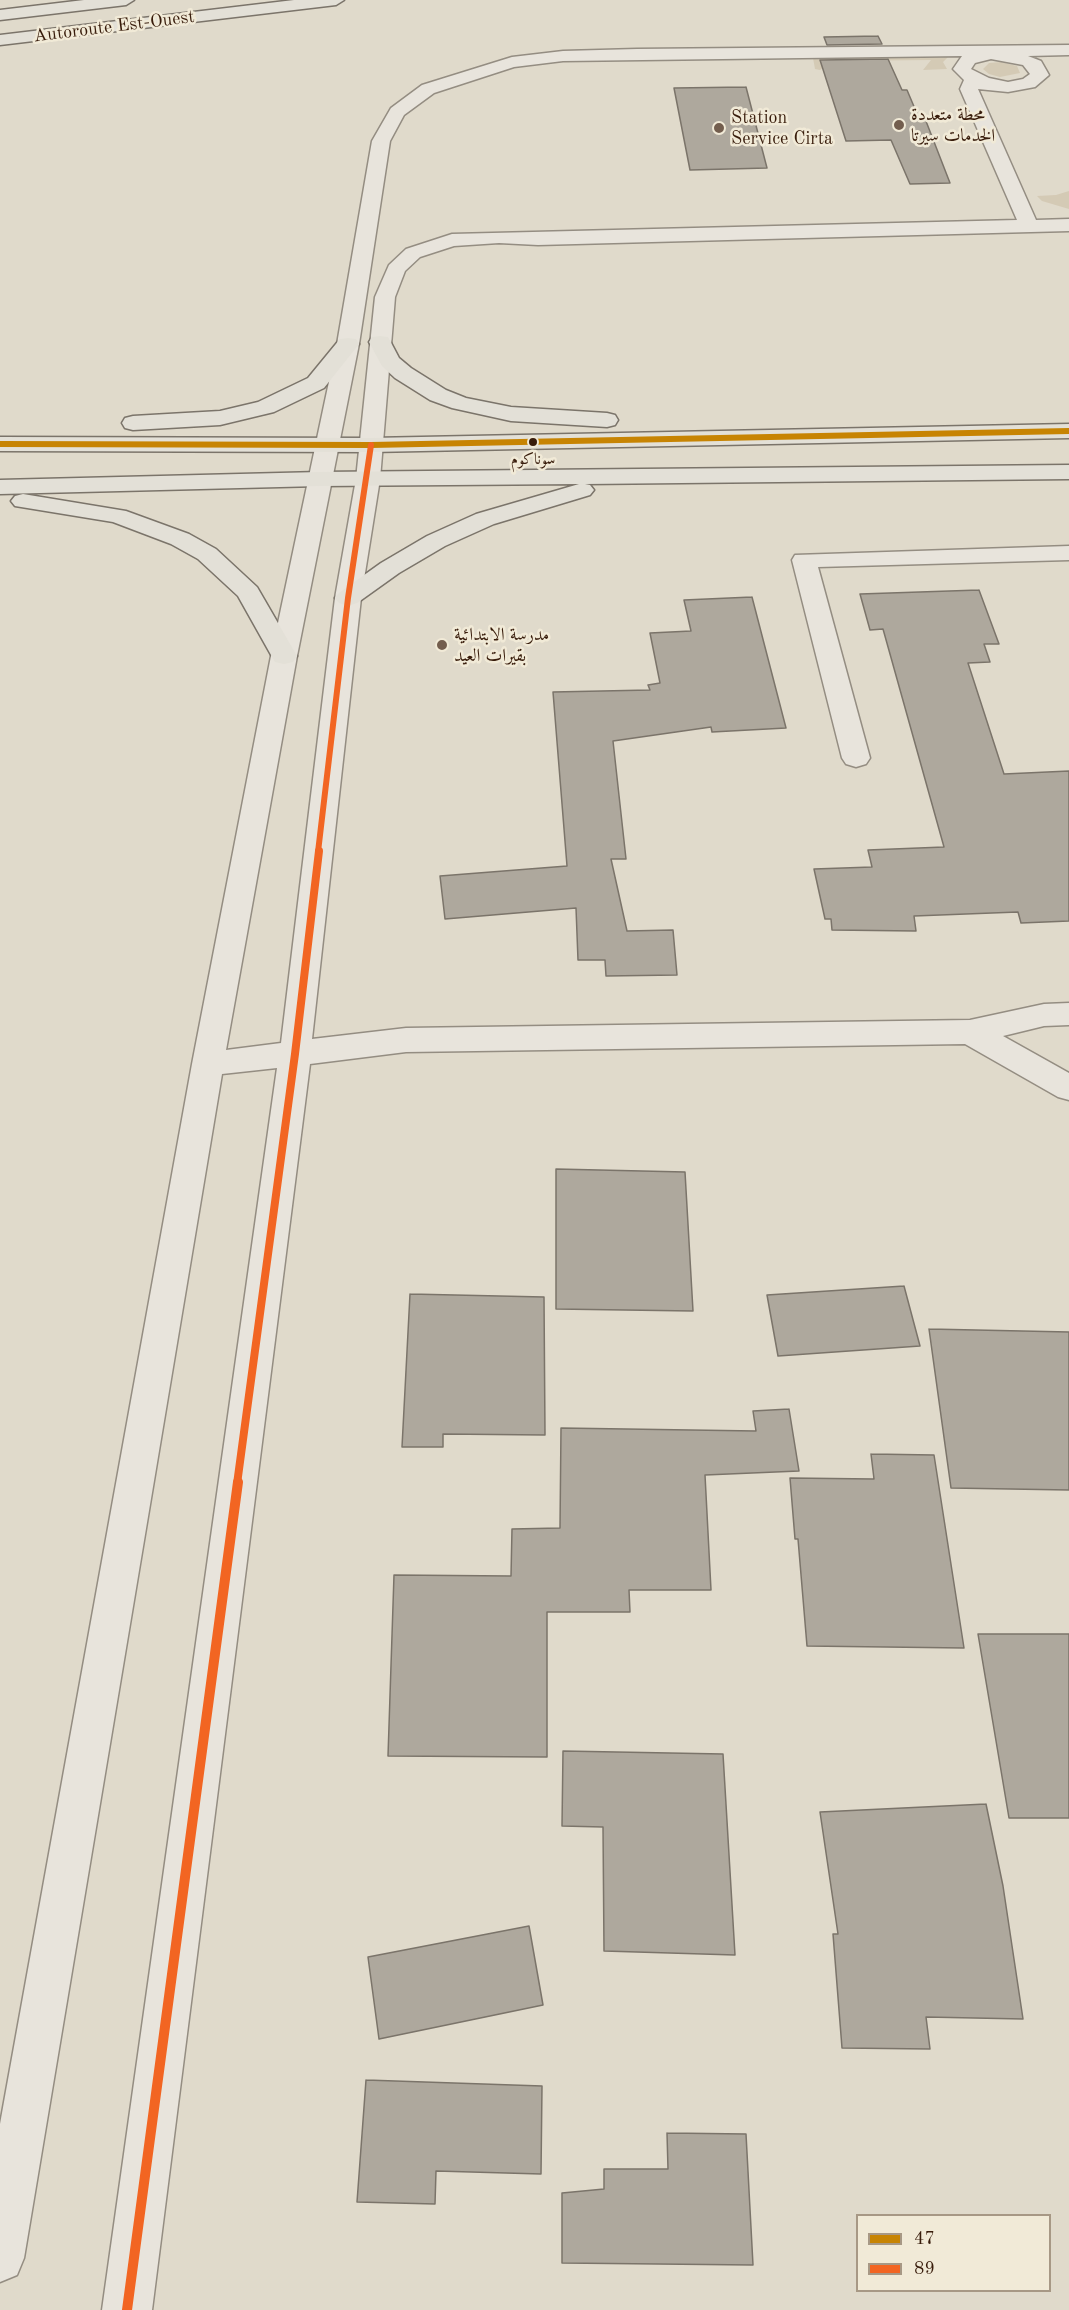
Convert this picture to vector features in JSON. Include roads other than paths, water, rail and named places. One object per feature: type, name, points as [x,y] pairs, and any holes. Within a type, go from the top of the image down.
[{"type":"highway","name":"Autoroute Est-Ouest","points":[[0,15],[126,0]]},
{"type":"highway","name":"Autoroute Est-Ouest","points":[[0,40],[336,0]]},
{"type":"highway","points":[[380,342],[390,361],[418,384],[438,395],[484,409],[510,414],[791,435]]},
{"type":"highway","points":[[0,428],[195,421],[244,414],[285,400],[316,383],[348,344]]},
{"type":"highway","points":[[0,487],[320,479],[370,462],[791,435],[1069,430]]},
{"type":"highway","points":[[0,444],[326,445],[370,462],[650,477],[1069,472]]},
{"type":"highway","points":[[348,598],[390,567],[436,541],[485,519],[571,493],[650,477]]},
{"type":"highway","points":[[0,497],[118,516],[180,538],[207,554],[248,591],[284,656]]},
{"type":"street","points":[[0,2258],[208,1064],[284,656],[348,344],[381,141],[397,112],[428,89],[512,62],[563,56],[971,53],[1069,50]]},
{"type":"street","points":[[1030,52],[1069,61]]},
{"type":"street","points":[[971,53],[962,69],[974,80],[1008,87],[1036,80],[1040,75],[1030,52]]},
{"type":"street","points":[[974,80],[969,89],[1029,226]]},
{"type":"street","points":[[127,2310],[295,1054],[348,598],[370,462],[385,297],[396,269],[413,253],[452,240],[1069,225]]},
{"type":"street","points":[[856,758],[804,560],[1069,553]]},
{"type":"street","points":[[208,1064],[406,1040],[970,1032],[1044,1015],[1069,1014]]},
{"type":"street","points":[[970,1032],[1069,1088]]},
{"type":"place","name":"محطة متعددة الخدمات سيرتا","points":[[899,125]]},
{"type":"place","name":"Station Service Cirta","points":[[719,128]]},
{"type":"place","name":"سوناكوم","points":[[533,442]]},
{"type":"place","name":"مدرسة الابتدائية بقيرات العيد","points":[[442,645]]}]
